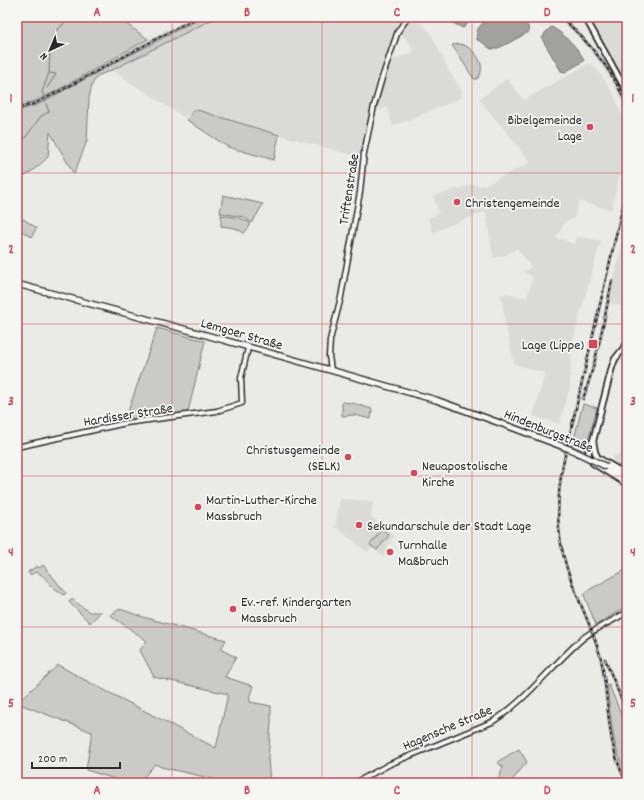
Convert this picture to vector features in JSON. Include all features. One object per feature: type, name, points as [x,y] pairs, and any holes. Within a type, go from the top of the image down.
[{"type":"main road","points":[[585,17],[627,92]]},
{"type":"main road","name":"Lemgoer Straße","points":[[17,284],[331,370],[460,408]]},
{"type":"main road","points":[[592,446],[612,367],[615,359],[627,344]]},
{"type":"main road","name":"Hindenburgstraße","points":[[460,408],[572,450],[607,467],[627,479]]},
{"type":"main road","name":"Hindenburgstraße","points":[[592,446],[588,454],[591,462],[627,484]]},
{"type":"main road","name":"Hindenburgstraße","points":[[592,446],[596,455],[601,460],[627,475]]},
{"type":"street","name":"Triftenstraße","points":[[331,370],[329,356],[330,340],[340,297],[360,192],[364,153],[372,112],[398,31],[408,17]]},
{"type":"street","name":"Hardisser Straße","points":[[17,447],[126,423],[217,411],[242,403],[242,378],[248,348]]},
{"type":"street","name":"Hagensche Straße","points":[[355,783],[390,764],[492,722],[519,700],[583,638],[627,612]]},
{"type":"shaded area","points":[[17,17],[116,17],[148,39],[54,92],[35,101],[17,105]]},
{"type":"shaded area","points":[[192,17],[204,17],[36,105],[17,111],[17,105],[35,101],[54,92],[148,39]]},
{"type":"shaded area","points":[[204,17],[217,17],[112,70],[97,76],[92,85],[89,98],[87,141],[74,174],[50,132],[48,157],[17,182],[17,111],[37,105]]},
{"type":"shaded area","points":[[217,17],[404,17],[398,24],[375,86],[360,157],[279,135],[194,109],[185,118],[112,70]]},
{"type":"shaded area","points":[[411,17],[414,17],[430,32],[449,71],[462,91],[461,98],[393,126],[387,107],[375,111],[390,61],[414,52],[410,43],[399,32]]},
{"type":"shaded area","points":[[436,17],[475,17],[463,28]]},
{"type":"shaded area","points":[[489,17],[516,17],[528,26],[529,32],[505,45],[492,49],[477,40],[476,36],[479,27]]},
{"type":"shaded area","points":[[557,17],[564,17],[581,33],[609,67],[620,85],[626,99],[627,113],[617,90],[597,58]]},
{"type":"shaded area","points":[[590,17],[627,17],[627,83],[619,70]]},
{"type":"shaded area","points":[[551,27],[560,32],[570,41],[584,61],[565,72],[561,71],[542,39]]},
{"type":"shaded area","points":[[460,44],[475,53],[481,63],[480,74],[477,79],[474,79],[452,45]]},
{"type":"shaded area","points":[[590,63],[599,72],[613,93],[624,120],[627,133],[625,154],[611,210],[579,201],[574,218],[566,221],[556,238],[575,244],[576,237],[601,240],[572,343],[570,386],[559,424],[533,416],[545,373],[514,364],[507,331],[501,295],[507,293],[527,298],[533,277],[524,272],[531,267],[517,248],[506,255],[493,258],[486,212],[433,232],[428,218],[439,213],[433,196],[474,184],[480,186],[486,185],[531,162],[479,99],[507,79],[524,100]]},
{"type":"shaded area","points":[[194,109],[279,135],[274,160],[228,147],[187,120]]},
{"type":"shaded area","points":[[223,195],[263,204],[252,223],[244,217],[220,213]]},
{"type":"shaded area","points":[[17,215],[37,228],[31,237],[17,228]]},
{"type":"shaded area","points":[[221,215],[240,218],[250,223],[250,226],[244,233],[235,228],[221,226]]},
{"type":"shaded area","points":[[627,221],[627,313],[621,311],[622,306],[609,303]]},
{"type":"shaded area","points":[[157,328],[205,341],[188,412],[125,420]]},
{"type":"shaded area","points":[[342,402],[352,403],[372,409],[371,419],[354,415],[342,416]]},
{"type":"shaded area","points":[[583,404],[597,408],[585,451],[572,446]]},
{"type":"shaded area","points":[[627,444],[627,473],[610,463],[614,456],[621,454],[620,445]]},
{"type":"shaded area","name":"Sekundarschule der Stadt Lage","points":[[341,499],[373,501],[371,517],[390,531],[394,537],[392,538],[391,544],[388,544],[384,557],[372,547],[367,552],[339,529],[335,528]]},
{"type":"shaded area","points":[[382,529],[389,535],[377,550],[370,545]]},
{"type":"shaded area","points":[[43,565],[66,593],[64,595],[54,588],[41,575],[36,572],[30,575],[28,572],[37,566],[39,568]]},
{"type":"shaded area","points":[[627,569],[627,606],[596,625],[584,595],[587,591]]},
{"type":"shaded area","points":[[72,599],[89,612],[101,612],[90,623],[69,602]]},
{"type":"shaded area","points":[[120,609],[143,617],[226,640],[222,650],[236,657],[225,677],[253,686],[249,698],[250,702],[271,706],[268,759],[270,783],[231,783],[161,767],[155,764],[139,783],[128,783],[86,770],[92,732],[17,703],[58,665],[216,748],[228,694],[154,677],[140,650],[147,641],[110,615]]},
{"type":"shaded area","points":[[609,685],[627,728],[627,774],[615,742],[607,686]]},
{"type":"shaded area","points":[[519,749],[527,762],[510,783],[497,783],[503,767],[497,762]]},
{"type":"waterway","points":[[17,149],[41,116],[49,112],[42,92],[49,73],[50,48],[54,33],[71,17]]},
{"type":"waterway","points":[[47,88],[56,74],[50,73]]},
{"type":"railway","points":[[17,109],[36,103],[56,93],[199,17]]},
{"type":"railway","points":[[561,17],[600,58],[616,82],[627,107]]},
{"type":"railway","points":[[627,188],[563,464],[560,480],[558,510],[560,540],[563,555],[567,570],[592,631],[601,659],[611,738],[620,768],[627,783]]},
{"type":"railway","points":[[583,399],[596,355],[612,281]]},
{"type":"railway","points":[[605,659],[627,713]]},
{"type":"place","name":"Bibelgemeinde Lage","points":[[590,127]]},
{"type":"place","name":"Christengemeinde","points":[[457,202]]},
{"type":"place","name":"Lage (Lippe)","points":[[593,344]]},
{"type":"place","name":"Christusgemeinde (SELK)","points":[[348,457]]},
{"type":"place","name":"Neuapostolische Kirche","points":[[414,473]]},
{"type":"place","name":"Martin-Luther-Kirche Massbruch","points":[[198,507]]},
{"type":"place","name":"Sekundarschule der Stadt Lage","points":[[359,525]]},
{"type":"place","name":"Turnhalle Maßbruch","points":[[390,552]]},
{"type":"place","name":"Ev.-ref. Kindergarten Massbruch","points":[[233,609]]}]
